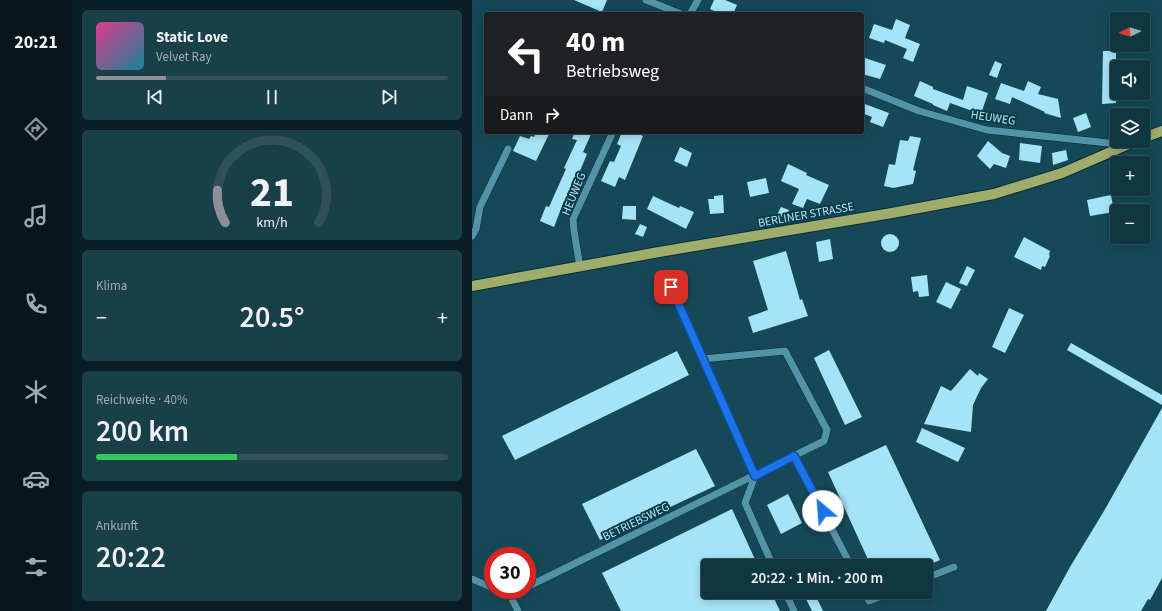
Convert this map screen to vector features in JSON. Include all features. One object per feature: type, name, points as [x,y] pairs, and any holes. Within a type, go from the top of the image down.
[{"type":"main road","points":[[1150,135],[1162,131]]},
{"type":"main road","name":"BERLINER STRASSE","points":[[472,286],[994,194],[1062,173],[1120,148]]},
{"type":"street","points":[[646,0],[668,12]]},
{"type":"street","points":[[691,12],[698,0]]},
{"type":"street","name":"HEUWEG","points":[[864,89],[919,111],[987,130],[1110,141]]},
{"type":"street","name":"HEUWEG","points":[[580,267],[574,230],[574,219],[586,189],[612,134]]},
{"type":"street","points":[[472,236],[476,229],[480,207],[508,149]]},
{"type":"street","points":[[671,287],[755,476],[745,503],[770,559]]},
{"type":"street","name":"BETRIEBSWEG","points":[[536,583],[824,442],[827,430],[785,351],[702,359]]},
{"type":"street","points":[[794,456],[847,559]]},
{"type":"street","points":[[933,575],[954,567]]},
{"type":"street","points":[[472,579],[484,584]]},
{"type":"street","points":[[512,599],[518,611]]},
{"type":"street","points":[[788,599],[794,611]]},
{"type":"building","points":[[574,0],[607,0],[602,12]]},
{"type":"building","points":[[714,0],[725,0],[737,5],[734,12],[717,12],[710,9]]},
{"type":"building","points":[[896,19],[910,25],[905,38],[920,44],[913,62],[903,58],[907,49],[885,40],[884,43],[869,38],[874,24],[892,30]]},
{"type":"building","points":[[1103,51],[1116,52],[1116,60],[1110,60],[1110,100],[1116,100],[1116,103],[1102,104]]},
{"type":"building","points":[[864,58],[886,65],[880,79],[864,75]]},
{"type":"building","points":[[995,61],[1002,64],[997,78],[989,75]]},
{"type":"building","points":[[920,81],[933,87],[933,89],[963,100],[967,86],[988,93],[981,114],[950,103],[947,111],[914,96]]},
{"type":"building","points":[[1028,81],[1041,87],[1038,94],[1058,99],[1061,118],[1044,113],[1045,112],[1012,97],[1010,104],[995,99],[1001,83],[1024,91]]},
{"type":"building","points":[[864,104],[889,113],[883,127],[870,122],[872,117],[864,114]]},
{"type":"building","points":[[1086,113],[1091,127],[1078,132],[1073,118]]},
{"type":"building","points":[[535,134],[549,134],[536,161],[513,151],[520,136],[529,139],[531,136],[534,137]]},
{"type":"building","points":[[574,134],[591,134],[583,152],[587,154],[567,202],[564,201],[554,227],[540,221],[546,206],[549,207],[566,169],[564,168],[577,140],[572,139]]},
{"type":"building","points":[[621,134],[638,134],[643,136],[625,180],[619,177],[615,187],[601,181],[610,161],[614,162],[621,146],[617,144]]},
{"type":"building","points":[[910,136],[921,138],[913,170],[916,171],[913,184],[893,188],[884,186],[889,164],[895,165],[900,140],[908,141]]},
{"type":"building","points":[[988,141],[1002,153],[1010,156],[1006,168],[994,164],[990,169],[977,156]]},
{"type":"building","points":[[1020,143],[1042,146],[1040,163],[1019,160]]},
{"type":"building","points":[[680,147],[692,153],[687,167],[674,161]]},
{"type":"building","points":[[1066,150],[1068,160],[1053,165],[1052,153]]},
{"type":"building","points":[[788,164],[807,173],[806,175],[829,185],[820,204],[807,199],[803,208],[792,204],[799,189],[781,181]]},
{"type":"building","points":[[766,178],[769,193],[750,197],[747,182]]},
{"type":"building","points":[[723,195],[724,213],[710,214],[708,199],[714,199],[714,196]]},
{"type":"building","points":[[1110,195],[1113,204],[1110,204],[1110,213],[1090,216],[1087,200]]},
{"type":"building","points":[[653,196],[679,208],[680,206],[694,212],[686,229],[647,209]]},
{"type":"building","points":[[623,206],[636,206],[636,220],[622,219]]},
{"type":"building","points":[[781,207],[789,210],[786,218],[777,215]]},
{"type":"building","points":[[640,224],[647,227],[643,237],[635,234]]},
{"type":"building","points":[[886,234],[894,234],[899,239],[897,250],[894,252],[886,252],[881,247],[881,239]]},
{"type":"building","points":[[1024,237],[1050,251],[1050,256],[1045,267],[1042,266],[1041,270],[1014,257]]},
{"type":"building","points":[[830,239],[833,259],[819,262],[816,242]]},
{"type":"building","points":[[786,251],[800,300],[802,299],[808,316],[753,333],[748,317],[768,310],[753,261]]},
{"type":"building","points":[[967,266],[975,270],[967,286],[959,283]]},
{"type":"building","points":[[927,275],[929,296],[919,297],[918,291],[913,292],[911,277]]},
{"type":"building","points":[[946,282],[961,289],[951,309],[936,302]]},
{"type":"building","points":[[1009,308],[1024,315],[1005,353],[992,347]]},
{"type":"building","points":[[1071,343],[1162,395],[1162,405],[1067,350]]},
{"type":"building","points":[[829,350],[862,417],[845,425],[814,358]]},
{"type":"building","points":[[677,351],[689,375],[515,460],[502,436]]},
{"type":"building","points":[[970,369],[978,376],[979,373],[988,379],[981,388],[973,405],[971,432],[924,424],[941,386],[951,391]]},
{"type":"building","points":[[1162,408],[1162,578],[1150,600],[1148,599],[1141,611],[1046,611],[1070,567],[1104,511]]},
{"type":"building","points":[[922,428],[965,448],[958,462],[916,442]]},
{"type":"building","points":[[886,445],[940,560],[933,563],[933,559],[868,559],[828,472]]},
{"type":"building","points":[[696,449],[715,486],[600,540],[582,504]]},
{"type":"building","points":[[788,494],[802,523],[781,534],[767,505]]},
{"type":"building","points":[[732,509],[755,559],[701,559],[701,599],[774,599],[780,611],[621,611],[602,573]]},
{"type":"building","points":[[806,599],[817,599],[823,611],[812,611]]},
{"type":"route","points":[[671,287],[755,476],[794,456],[823,511]]}]
